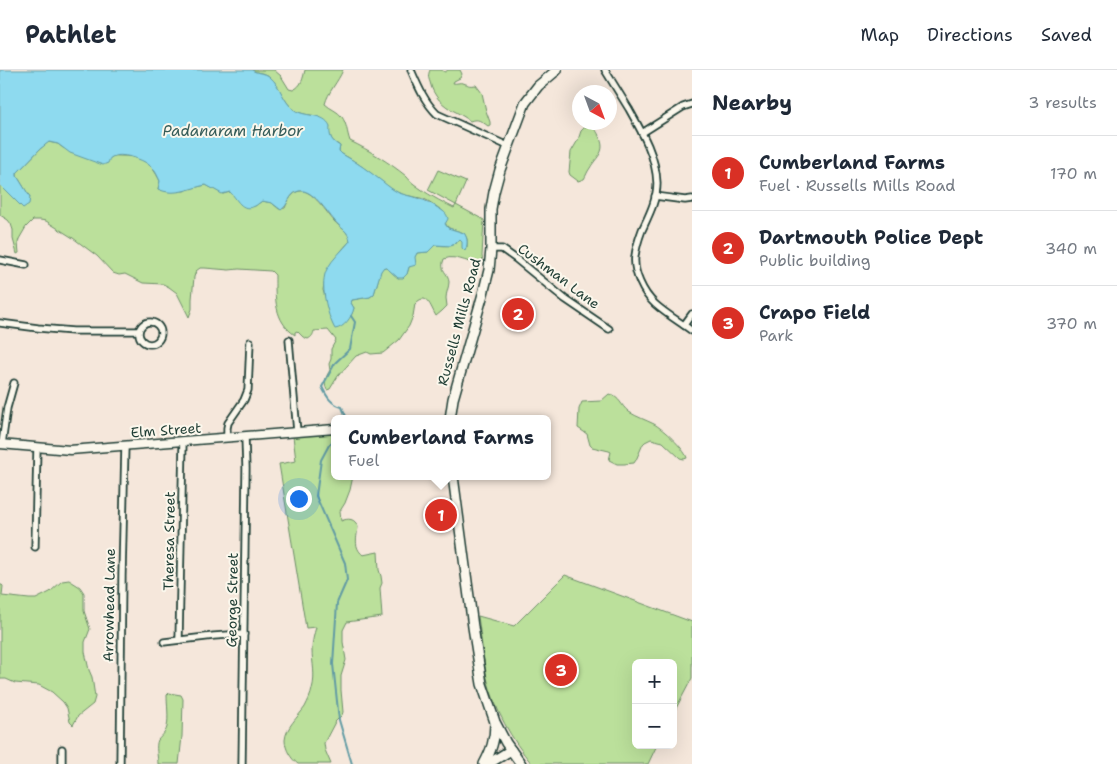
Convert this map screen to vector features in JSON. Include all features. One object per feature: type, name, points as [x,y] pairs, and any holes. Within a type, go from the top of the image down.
[{"type":"main road","name":"Russells Mills Road","points":[[451,415],[453,399],[484,294],[491,249],[491,209],[494,192],[508,146],[525,103],[538,86],[558,70]]},
{"type":"main road","points":[[454,480],[478,664],[485,694],[495,722],[521,764]]},
{"type":"main road","points":[[484,764],[493,745],[495,722]]},
{"type":"main road","points":[[488,764],[511,750]]},
{"type":"street","points":[[411,70],[420,92],[437,114],[508,146]]},
{"type":"street","points":[[605,70],[642,133],[653,157],[656,170],[656,196],[637,246],[635,256],[636,270],[648,297],[692,331]]},
{"type":"street","points":[[642,133],[683,107],[692,104]]},
{"type":"street","points":[[656,196],[685,200],[692,199]]},
{"type":"street","name":"Cushman Lane","points":[[491,249],[502,250],[516,259],[565,299],[609,329]]},
{"type":"street","points":[[0,260],[26,265]]},
{"type":"street","points":[[684,325],[692,314]]},
{"type":"street","points":[[153,322],[161,328],[161,336],[157,342],[150,344],[142,341],[139,331],[142,324],[153,322]]},
{"type":"street","points":[[0,323],[72,331],[139,331]]},
{"type":"street","points":[[289,340],[297,432]]},
{"type":"street","points":[[227,438],[228,423],[244,400],[248,390],[250,342]]},
{"type":"street","points":[[1,444],[7,408],[14,383]]},
{"type":"street","name":"Elm Street","points":[[1,444],[70,450],[331,429]]},
{"type":"street","name":"George Street","points":[[242,764],[245,436]]},
{"type":"street","name":"Theresa Street","points":[[179,640],[183,442]]},
{"type":"street","name":"Arrowhead Lane","points":[[120,764],[125,446]]},
{"type":"street","points":[[35,547],[37,447]]},
{"type":"street","points":[[164,642],[244,634]]},
{"type":"street","points":[[62,749],[62,764]]},
{"type":"green space","points":[[252,70],[274,70],[281,76],[289,89],[293,90],[303,79],[305,70],[343,70],[328,95],[325,104],[342,117],[350,141],[365,148],[386,162],[434,197],[454,208],[456,205],[484,220],[483,261],[475,263],[454,258],[444,259],[443,269],[449,279],[446,296],[447,306],[436,316],[428,301],[425,299],[419,300],[415,304],[409,326],[399,340],[383,353],[371,354],[367,352],[356,356],[338,376],[330,389],[327,390],[325,382],[330,370],[331,349],[336,340],[328,330],[314,331],[308,339],[297,331],[295,335],[288,329],[279,316],[275,292],[275,275],[271,271],[200,268],[196,271],[194,277],[192,309],[189,317],[177,293],[169,287],[163,284],[143,283],[125,274],[113,273],[97,256],[46,221],[33,220],[26,227],[19,239],[19,253],[17,254],[11,224],[0,215],[0,185],[30,197],[17,173],[48,142],[58,144],[63,148],[110,158],[114,156],[129,156],[141,159],[150,165],[157,175],[160,181],[158,189],[184,191],[206,185],[223,194],[230,192],[255,206],[262,201],[272,203],[279,209],[285,208],[295,193],[305,191],[319,202],[334,221],[346,232],[350,241],[341,251],[324,284],[323,290],[334,327],[351,316],[354,308],[351,303],[352,300],[370,297],[374,294],[381,270],[384,267],[398,278],[407,274],[417,253],[428,252],[435,245],[448,246],[460,240],[467,247],[467,239],[464,233],[446,225],[444,212],[424,199],[404,195],[393,190],[342,154],[339,151],[340,146],[332,140],[317,116],[295,110],[287,102],[270,77]]},
{"type":"green space","points":[[430,70],[445,72],[448,70],[460,70],[462,74],[460,78],[453,83],[476,85],[482,93],[490,125],[488,126],[477,120],[470,121],[443,104],[431,87]]},
{"type":"green space","points":[[596,130],[601,141],[602,150],[584,179],[578,181],[569,172],[571,152],[581,131]]},
{"type":"green space","points":[[438,170],[466,182],[456,205],[428,190]]},
{"type":"green space","points":[[609,394],[616,398],[629,412],[663,430],[678,444],[687,458],[680,458],[663,442],[651,439],[643,444],[634,463],[617,464],[609,460],[611,452],[592,447],[587,434],[578,428],[579,409],[582,402],[601,401]]},
{"type":"green space","points":[[331,433],[331,480],[352,480],[345,503],[340,511],[341,521],[351,519],[357,524],[357,545],[363,555],[378,552],[382,583],[380,588],[382,617],[347,622],[343,630],[346,660],[341,676],[343,712],[335,722],[324,743],[331,764],[298,764],[289,754],[285,740],[288,731],[305,707],[312,691],[314,674],[312,647],[316,627],[306,628],[279,464],[296,461],[293,436]]},
{"type":"green space","points":[[565,575],[692,622],[692,678],[677,706],[677,659],[632,659],[632,749],[655,749],[648,764],[532,764],[517,745],[499,713],[490,690],[478,616],[514,626]]},
{"type":"green space","points":[[69,580],[80,587],[84,593],[84,611],[90,629],[85,642],[85,652],[95,697],[93,704],[78,716],[73,725],[70,722],[67,708],[52,692],[39,685],[15,683],[6,679],[0,679],[0,585],[3,586],[2,596],[36,599],[50,592],[62,581]]},
{"type":"green space","points":[[169,693],[181,695],[183,699],[179,764],[158,764],[157,742],[167,727],[167,695]]},
{"type":"water","name":"Padanaram Harbor","points":[[0,70],[252,70],[266,74],[274,81],[292,108],[300,113],[320,117],[327,122],[330,126],[331,138],[340,146],[339,151],[342,154],[397,192],[424,200],[444,212],[448,219],[445,224],[448,228],[464,233],[467,242],[466,249],[465,251],[462,248],[460,240],[451,246],[435,245],[428,252],[417,253],[415,257],[416,265],[409,267],[407,274],[403,278],[398,278],[384,267],[374,294],[370,297],[352,300],[351,303],[354,308],[351,315],[341,327],[335,329],[329,316],[325,299],[325,275],[332,261],[350,241],[346,232],[336,223],[319,201],[304,191],[293,194],[281,210],[272,203],[262,201],[255,206],[246,208],[230,192],[222,194],[206,185],[176,192],[158,189],[160,181],[154,170],[146,163],[137,159],[120,155],[110,158],[108,163],[103,165],[70,153],[58,144],[49,142],[17,173],[30,197],[29,204],[23,208],[0,185]]},
{"type":"waterway","points":[[345,415],[342,407],[330,400],[322,387],[335,363],[350,349],[355,322],[351,316]]},
{"type":"waterway","points":[[331,443],[321,460],[316,496],[345,563],[347,580],[337,603],[333,664],[339,720],[352,764]]},
{"type":"place","name":"Dartmouth Police Dept","points":[[518,314]]},
{"type":"place","name":"Cumberland Farms","points":[[441,515]]},
{"type":"place","name":"Crapo Field","points":[[561,670]]}]
